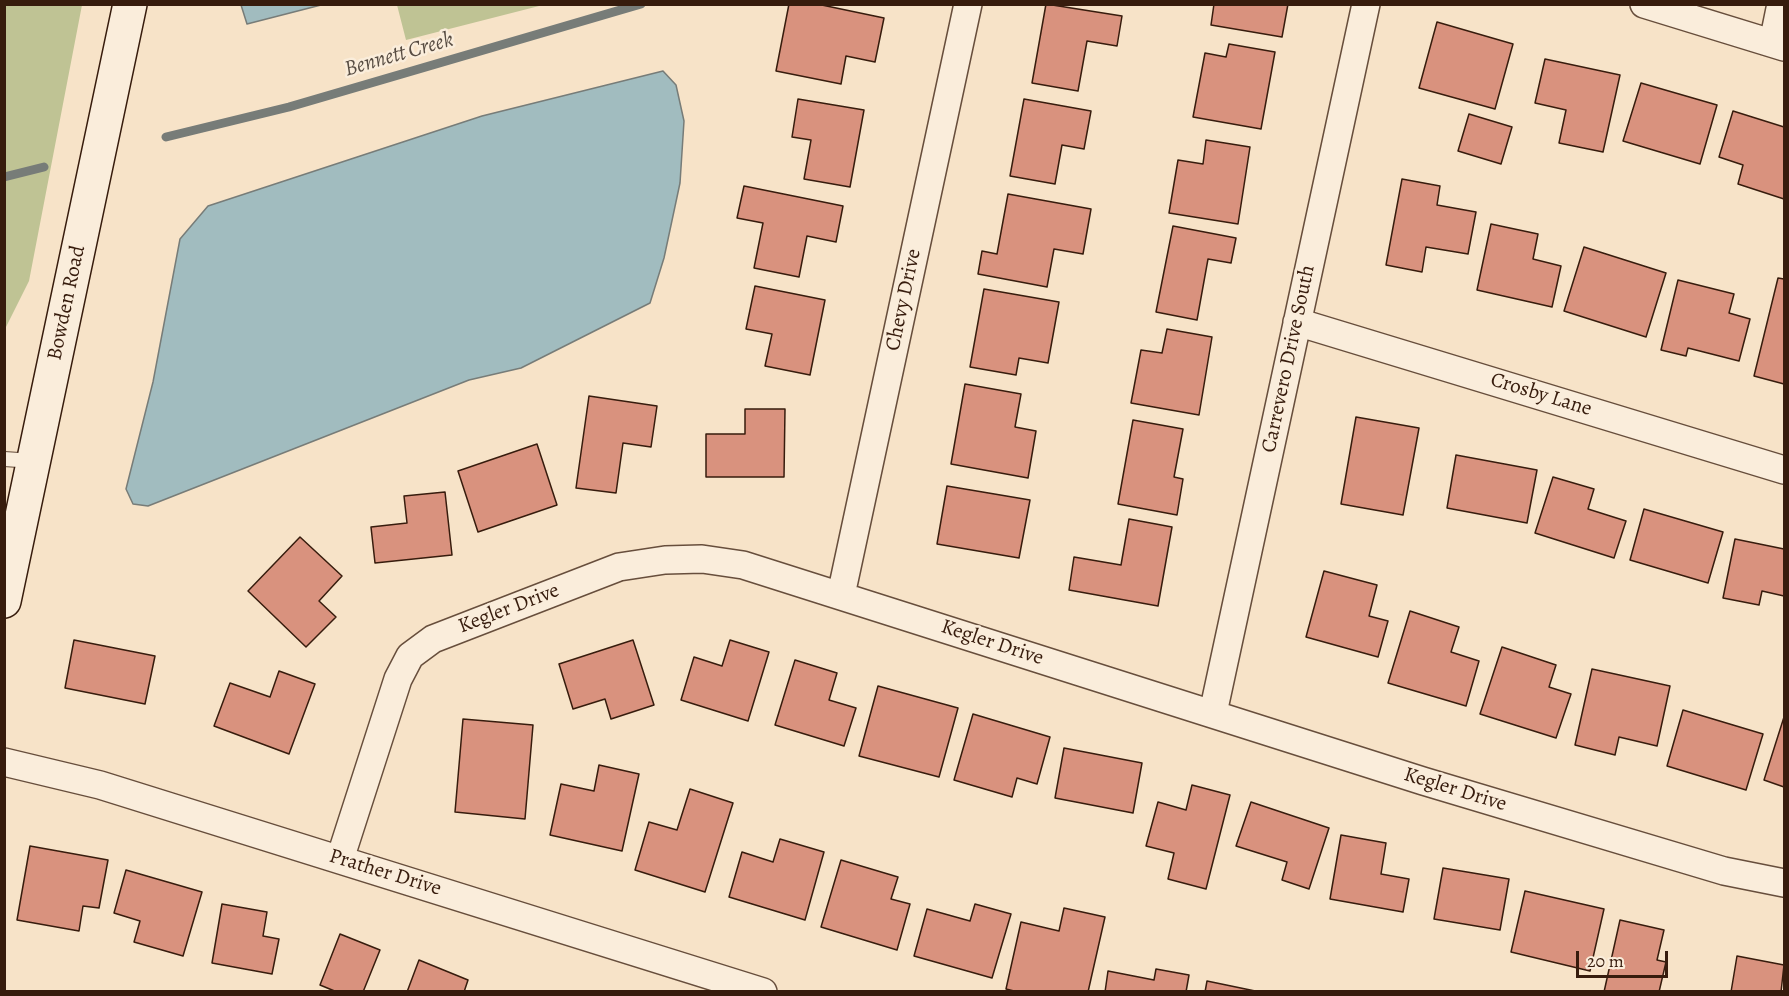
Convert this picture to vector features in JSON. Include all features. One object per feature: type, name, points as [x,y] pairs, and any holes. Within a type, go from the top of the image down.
[{"type":"main road","name":"Bowden Road","points":[[4,601],[19,460],[130,4]]},
{"type":"street","name":"Chevy Drive","points":[[841,595],[968,4]]},
{"type":"street","name":"Carrevero Drive South","points":[[1213,713],[1366,4]]},
{"type":"street","points":[[1644,4],[1779,45],[1781,4]]},
{"type":"street","name":"Crosby Lane","points":[[1296,322],[1785,470]]},
{"type":"street","name":"Kegler Drive","points":[[340,859],[398,679],[410,656],[433,639],[619,567],[665,560],[702,559],[743,565],[1424,781],[1713,868],[1785,883]]},
{"type":"street","name":"Prather Drive","points":[[4,762],[99,784],[763,992]]},
{"type":"green space","points":[[5,4],[82,5],[29,281],[5,329]]},
{"type":"green space","points":[[397,4],[543,5],[406,40]]},
{"type":"water","points":[[241,4],[321,5],[247,24]]},
{"type":"water","points":[[663,71],[676,85],[684,121],[680,183],[664,258],[650,303],[521,368],[469,380],[148,506],[133,504],[126,489],[153,382],[180,239],[208,206],[482,116]]},
{"type":"building","points":[[789,4],[817,4],[884,18],[875,62],[846,56],[841,84],[776,71]]},
{"type":"building","points":[[1046,4],[1122,16],[1117,46],[1087,41],[1078,91],[1032,83]]},
{"type":"building","points":[[1214,4],[1288,4],[1282,37],[1211,25]]},
{"type":"building","points":[[1437,22],[1513,44],[1495,109],[1419,88]]},
{"type":"building","points":[[1229,44],[1275,52],[1261,129],[1193,117],[1205,53],[1226,57]]},
{"type":"building","points":[[1545,59],[1620,75],[1603,152],[1559,143],[1566,110],[1535,103]]},
{"type":"building","points":[[1641,83],[1717,105],[1700,164],[1623,141]]},
{"type":"building","points":[[798,99],[864,110],[850,187],[804,179],[811,140],[792,137]]},
{"type":"building","points":[[1024,99],[1091,111],[1084,149],[1062,145],[1055,184],[1010,176]]},
{"type":"building","points":[[1733,111],[1784,127],[1784,199],[1738,184],[1743,165],[1719,157]]},
{"type":"building","points":[[1469,114],[1512,127],[1501,164],[1458,151]]},
{"type":"building","points":[[1206,140],[1250,147],[1238,224],[1169,213],[1178,160],[1203,164]]},
{"type":"building","points":[[1402,179],[1440,186],[1437,205],[1476,212],[1468,254],[1426,247],[1422,272],[1386,265]]},
{"type":"building","points":[[744,186],[843,206],[836,242],[807,236],[799,277],[754,268],[763,223],[737,218]]},
{"type":"building","points":[[1008,194],[1091,209],[1083,254],[1054,249],[1047,287],[978,274],[982,251],[997,254]]},
{"type":"building","points":[[1491,224],[1538,234],[1533,259],[1561,266],[1552,307],[1477,290]]},
{"type":"building","points":[[1173,226],[1236,238],[1231,263],[1208,259],[1197,320],[1156,312]]},
{"type":"building","points":[[1584,247],[1666,273],[1646,337],[1564,311]]},
{"type":"building","points":[[1778,278],[1784,279],[1784,384],[1754,376]]},
{"type":"building","points":[[1678,280],[1734,294],[1729,313],[1750,319],[1739,361],[1688,348],[1686,356],[1661,350]]},
{"type":"building","points":[[755,286],[825,300],[810,375],[765,366],[772,334],[746,329]]},
{"type":"building","points":[[984,289],[1059,302],[1048,363],[1019,358],[1016,375],[970,367]]},
{"type":"building","points":[[1167,329],[1212,337],[1199,415],[1131,403],[1141,350],[1162,353]]},
{"type":"building","points":[[965,384],[1021,394],[1015,427],[1036,431],[1028,478],[951,464]]},
{"type":"building","points":[[589,396],[657,406],[651,447],[623,443],[616,493],[576,488]]},
{"type":"building","points":[[745,409],[785,409],[784,477],[706,477],[706,434],[745,434]]},
{"type":"building","points":[[1356,417],[1419,428],[1403,515],[1341,504]]},
{"type":"building","points":[[1133,420],[1183,429],[1174,477],[1183,479],[1177,515],[1118,504]]},
{"type":"building","points":[[537,444],[557,505],[478,532],[458,471]]},
{"type":"building","points":[[1456,455],[1537,470],[1527,523],[1447,508]]},
{"type":"building","points":[[1553,477],[1594,489],[1588,509],[1626,521],[1614,558],[1535,533]]},
{"type":"building","points":[[947,486],[1030,500],[1019,558],[937,544]]},
{"type":"building","points":[[445,492],[452,555],[375,563],[371,527],[407,523],[404,496]]},
{"type":"building","points":[[1644,509],[1723,532],[1708,583],[1630,560]]},
{"type":"building","points":[[1129,519],[1172,527],[1158,606],[1069,590],[1074,557],[1121,565]]},
{"type":"building","points":[[300,537],[342,576],[319,601],[336,617],[306,647],[248,591]]},
{"type":"building","points":[[1735,539],[1784,549],[1784,596],[1762,591],[1759,605],[1723,598]]},
{"type":"building","points":[[1324,571],[1377,585],[1369,616],[1388,621],[1378,657],[1306,637]]},
{"type":"building","points":[[1410,611],[1459,627],[1451,652],[1479,661],[1466,706],[1388,683]]},
{"type":"building","points":[[74,640],[155,656],[145,704],[65,688]]},
{"type":"building","points":[[633,640],[654,705],[611,719],[605,699],[573,709],[559,664]]},
{"type":"building","points":[[730,640],[769,652],[748,721],[681,700],[694,657],[722,666]]},
{"type":"building","points":[[1502,647],[1556,665],[1549,687],[1571,694],[1556,738],[1480,714]]},
{"type":"building","points":[[795,660],[837,673],[829,700],[856,708],[844,746],[775,725]]},
{"type":"building","points":[[1592,669],[1670,686],[1657,746],[1619,737],[1615,755],[1575,745]]},
{"type":"building","points":[[279,671],[315,684],[289,754],[214,726],[230,683],[270,697]]},
{"type":"building","points":[[878,686],[958,708],[939,777],[859,756]]},
{"type":"building","points":[[1683,710],[1763,734],[1746,790],[1667,766]]},
{"type":"building","points":[[973,714],[1050,737],[1037,784],[1017,778],[1012,797],[954,780]]},
{"type":"building","points":[[1784,717],[1784,787],[1764,780]]},
{"type":"building","points":[[463,719],[533,725],[525,819],[455,812]]},
{"type":"building","points":[[1064,748],[1142,763],[1133,813],[1055,798]]},
{"type":"building","points":[[599,765],[639,774],[622,851],[550,835],[561,784],[594,791]]},
{"type":"building","points":[[1192,785],[1230,795],[1206,889],[1168,879],[1174,853],[1146,846],[1158,802],[1186,810]]},
{"type":"building","points":[[690,789],[733,803],[705,892],[635,870],[649,822],[677,830]]},
{"type":"building","points":[[1251,802],[1329,828],[1309,889],[1282,880],[1287,862],[1236,846]]},
{"type":"building","points":[[1341,835],[1386,843],[1381,874],[1409,879],[1403,912],[1330,899]]},
{"type":"building","points":[[780,839],[824,852],[805,920],[729,897],[742,852],[773,862]]},
{"type":"building","points":[[30,846],[108,860],[99,908],[83,906],[79,931],[17,920]]},
{"type":"building","points":[[841,860],[898,877],[891,899],[910,904],[897,950],[821,927]]},
{"type":"building","points":[[1443,868],[1509,879],[1500,930],[1434,919]]},
{"type":"building","points":[[126,870],[202,892],[183,956],[134,942],[140,921],[114,913]]},
{"type":"building","points":[[1525,891],[1604,909],[1590,971],[1511,952]]},
{"type":"building","points":[[222,904],[267,912],[263,936],[279,939],[272,974],[212,963]]},
{"type":"building","points":[[975,904],[1011,914],[992,978],[914,956],[927,909],[970,921]]},
{"type":"building","points":[[1064,908],[1105,917],[1088,992],[1018,992],[1006,989],[1021,922],[1059,931]]},
{"type":"building","points":[[1620,920],[1664,930],[1657,960],[1666,962],[1659,992],[1604,992]]},
{"type":"building","points":[[340,934],[380,950],[363,992],[337,992],[320,985]]},
{"type":"building","points":[[1737,956],[1784,965],[1781,992],[1731,992]]},
{"type":"building","points":[[419,960],[468,980],[464,992],[407,992]]},
{"type":"building","points":[[1156,969],[1189,975],[1186,992],[1105,992],[1108,971],[1154,980]]},
{"type":"building","points":[[1207,981],[1260,992],[1205,992]]},
{"type":"waterway","name":"Bennett Creek","points":[[166,137],[289,107],[641,4]]},
{"type":"waterway","name":"Bennett Creek","points":[[4,177],[44,167]]}]
